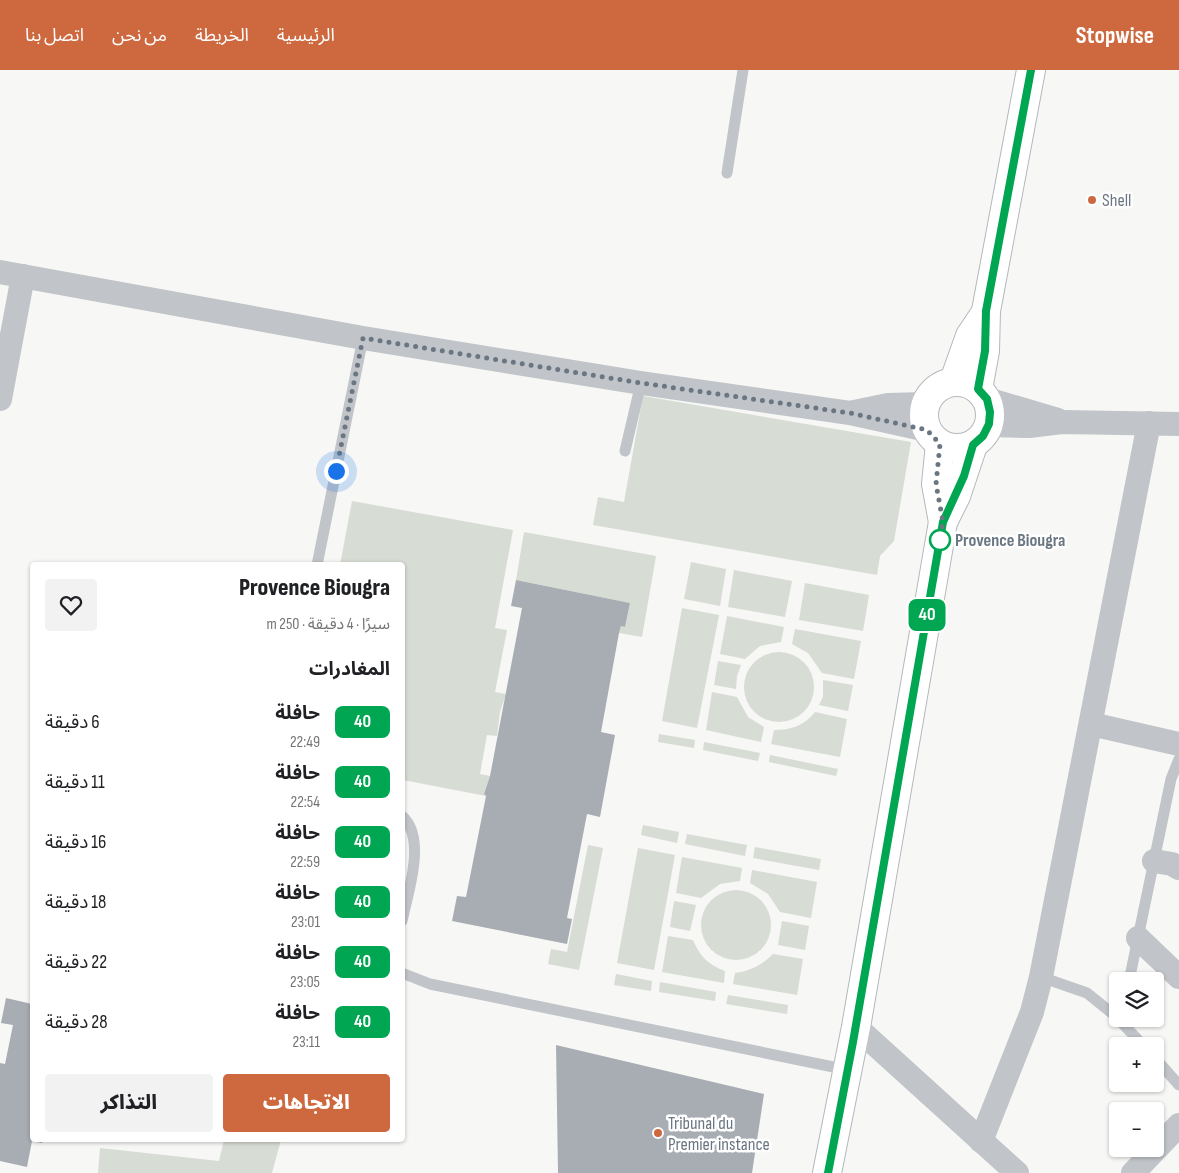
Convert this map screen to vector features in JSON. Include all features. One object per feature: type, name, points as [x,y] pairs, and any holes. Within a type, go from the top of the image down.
[{"type":"main road","points":[[828,1173],[856,1027],[943,522],[961,483],[976,408],[985,351],[986,311],[1031,70]]},
{"type":"main road","points":[[943,522],[936,484],[930,426],[931,393],[941,384],[976,408]]},
{"type":"main road","points":[[930,426],[951,448],[976,408]]},
{"type":"street","points":[[0,272],[363,338],[641,383],[850,413],[888,405],[930,426]]},
{"type":"street","points":[[0,399],[23,276]]},
{"type":"street","points":[[976,408],[1029,426],[1062,422],[1179,424]]},
{"type":"street","points":[[981,1141],[1032,1012],[1041,978],[1149,423]]},
{"type":"street","points":[[1091,724],[1179,744]]},
{"type":"street","points":[[1154,861],[1172,864],[1179,868]]},
{"type":"street","points":[[1138,938],[1179,977]]},
{"type":"street","points":[[856,1027],[1017,1173]]},
{"type":"street","points":[[1133,1173],[1179,1125]]},
{"type":"lane","points":[[727,173],[743,70]]},
{"type":"lane","points":[[318,562],[363,338]]},
{"type":"lane","points":[[625,451],[641,383]]},
{"type":"lane","points":[[1131,972],[1171,778],[1179,759]]},
{"type":"lane","points":[[405,820],[413,829],[415,850],[405,905]]},
{"type":"lane","points":[[405,973],[430,984],[848,1070]]},
{"type":"lane","points":[[1041,978],[1087,993],[1109,1011]]},
{"type":"lane","points":[[1126,1027],[1136,1037]]},
{"type":"lane","points":[[1164,1068],[1179,1084]]},
{"type":"shaded area","points":[[643,396],[911,442],[894,541],[880,556],[877,575],[593,525],[598,497],[624,502]]},
{"type":"shaded area","points":[[352,501],[513,530],[495,628],[507,630],[495,692],[506,694],[500,712],[497,736],[487,735],[480,774],[490,776],[484,794],[486,796],[405,780],[405,562],[341,562]]},
{"type":"shaded area","points":[[524,532],[656,556],[642,637],[619,633],[621,626],[625,627],[630,603],[516,580]]},
{"type":"shaded area","points":[[691,562],[726,569],[720,606],[684,599]]},
{"type":"shaded area","points":[[734,570],[792,581],[785,617],[728,607]]},
{"type":"shaded area","points":[[805,583],[869,595],[863,631],[799,620]]},
{"type":"shaded area","points":[[682,608],[719,615],[697,728],[662,721]]},
{"type":"shaded area","points":[[727,616],[784,627],[781,642],[760,646],[745,659],[720,654]]},
{"type":"shaded area","points":[[795,629],[861,641],[854,679],[822,673],[808,653],[792,644]]},
{"type":"shaded area","points":[[779,652],[798,658],[808,668],[814,687],[808,706],[798,716],[779,722],[760,716],[750,706],[744,687],[750,668],[760,658]]},
{"type":"shaded area","points":[[718,661],[741,665],[737,676],[736,689],[714,685]]},
{"type":"shaded area","points":[[823,680],[853,685],[848,711],[819,705],[823,697]]},
{"type":"shaded area","points":[[712,692],[737,697],[748,717],[764,727],[761,742],[706,730]]},
{"type":"shaded area","points":[[815,712],[847,719],[840,757],[771,744],[774,730],[786,729],[802,724]]},
{"type":"shaded area","points":[[659,734],[695,740],[694,748],[658,742]]},
{"type":"shaded area","points":[[704,742],[760,753],[758,761],[703,750]]},
{"type":"shaded area","points":[[770,755],[838,769],[836,776],[769,762]]},
{"type":"shaded area","points":[[643,825],[679,832],[677,843],[641,835]]},
{"type":"shaded area","points":[[687,834],[747,845],[745,856],[685,844]]},
{"type":"shaded area","points":[[588,845],[603,848],[579,970],[548,964],[551,949],[567,952]]},
{"type":"shaded area","points":[[755,847],[821,859],[819,870],[753,858]]},
{"type":"shaded area","points":[[638,848],[675,855],[654,970],[617,963]]},
{"type":"shaded area","points":[[682,857],[742,868],[740,881],[720,884],[701,898],[676,893]]},
{"type":"shaded area","points":[[752,870],[817,882],[811,918],[780,912],[768,894],[750,883]]},
{"type":"shaded area","points":[[736,890],[749,893],[761,900],[768,912],[771,925],[768,938],[761,950],[749,957],[736,960],[723,957],[711,950],[704,938],[701,925],[704,912],[711,900],[723,893]]},
{"type":"shaded area","points":[[674,901],[696,905],[690,931],[670,927]]},
{"type":"shaded area","points":[[782,921],[809,926],[805,950],[778,945]]},
{"type":"shaded area","points":[[668,936],[693,940],[706,960],[725,971],[724,983],[662,972]]},
{"type":"shaded area","points":[[773,954],[803,959],[797,995],[733,984],[735,973],[756,967]]},
{"type":"shaded area","points":[[616,974],[652,981],[651,991],[614,985]]},
{"type":"shaded area","points":[[660,982],[716,992],[715,1001],[659,992]]},
{"type":"shaded area","points":[[728,995],[788,1005],[787,1014],[726,1004]]},
{"type":"shaded area","points":[[224,1142],[280,1142],[272,1173],[98,1173],[100,1148],[219,1161]]},
{"type":"building","points":[[516,580],[630,603],[625,627],[621,626],[619,633],[601,732],[615,735],[600,817],[587,814],[567,918],[572,919],[567,944],[452,921],[457,896],[466,897],[486,796],[484,794],[490,776],[522,608],[511,606]]},
{"type":"building","points":[[6,998],[30,1004],[30,1142],[32,1142],[27,1167],[0,1161],[0,1063],[5,1064],[13,1025],[1,1023]]},
{"type":"building","name":"Tribunal du Premier instance","points":[[556,1045],[764,1094],[752,1173],[558,1173]]},
{"type":"bus line","name":"40","points":[[828,1173],[853,1042],[943,522],[964,476],[973,445],[983,436],[989,424],[990,412],[987,399],[978,389],[985,351],[986,311],[1031,70]]},
{"type":"place","name":"Shell","points":[[1092,200]]},
{"type":"place","name":"Provence Biougra","points":[[940,540]]},
{"type":"place","name":"Tribunal du Premier instance","points":[[658,1133]]},
{"type":"route","points":[[336,471],[363,338],[641,383],[850,413],[893,425],[927,430],[935,441],[940,444],[936,484],[937,499],[943,522],[940,542],[940,540]]}]
